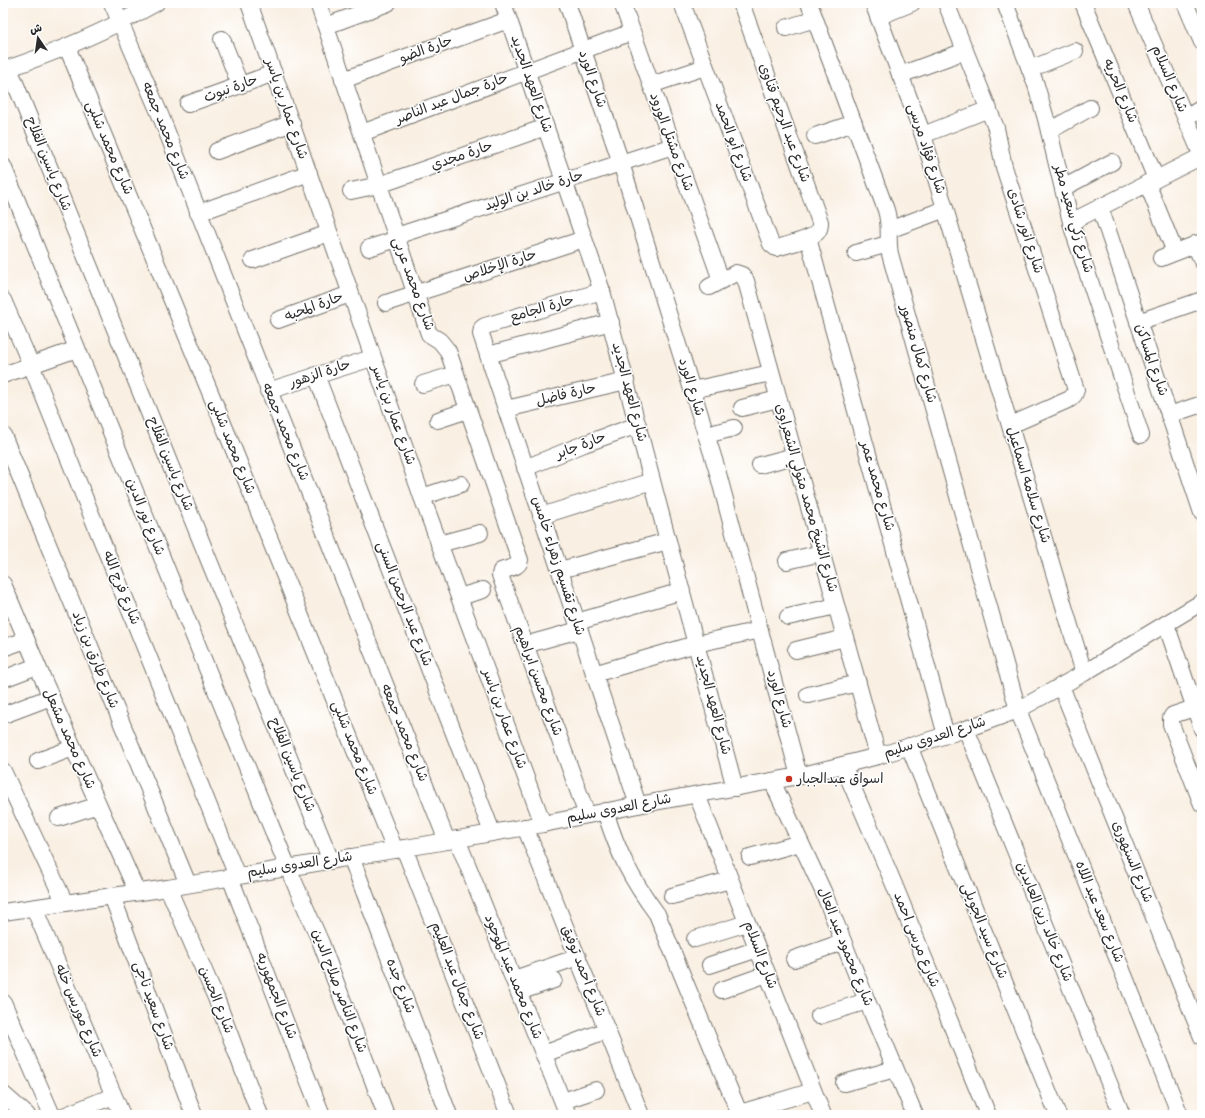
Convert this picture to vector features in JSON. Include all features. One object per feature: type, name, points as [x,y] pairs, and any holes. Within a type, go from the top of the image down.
[{"type":"street","name":"شارع محمد جمعه","points":[[112,3],[161,117],[268,391],[452,840]]},
{"type":"street","points":[[6,69],[66,47],[120,23],[156,3]]},
{"type":"street","name":"شارع عمار بن ياسر","points":[[249,3],[309,172],[372,358],[543,824]]},
{"type":"street","name":"شارع محمد عربى","points":[[318,3],[429,334],[445,346],[448,351],[520,558]]},
{"type":"street","points":[[326,26],[388,3]]},
{"type":"street","name":"شارع العهد الجديد","points":[[503,3],[602,291],[668,541],[736,788]]},
{"type":"street","name":"شارع الورد","points":[[567,3],[621,163],[706,435],[799,776]]},
{"type":"street","name":"شارع مشتل الورود","points":[[622,3],[673,146],[715,284]]},
{"type":"street","name":"شارع أبو الحمد","points":[[682,3],[771,244],[776,248],[808,238]]},
{"type":"street","name":"شارع عبد الرحيم قناوى","points":[[740,3],[820,222],[818,232],[808,238]]},
{"type":"street","name":"شارع كمال منصور","points":[[809,3],[886,210],[889,222],[889,237],[1018,710]]},
{"type":"street","points":[[876,10],[912,3]]},
{"type":"street","name":"شارع انور شادى","points":[[946,3],[996,128],[1004,167],[1076,390],[1070,399],[1011,425]]},
{"type":"street","name":"شارع الحريه","points":[[1083,3],[1152,181],[1168,255],[1199,243]]},
{"type":"street","name":"شارع السلام","points":[[1136,3],[1202,156]]},
{"type":"street","points":[[1185,3],[1202,42]]},
{"type":"street","name":"شارع زكي سعيد مطر","points":[[1007,4],[1036,85],[1049,131],[1071,222],[1141,435]]},
{"type":"street","name":"شارع فؤاد مرسى","points":[[876,10],[923,135],[972,298]]},
{"type":"street","points":[[786,28],[815,18]]},
{"type":"street","name":"حارة الضو","points":[[344,80],[508,20]]},
{"type":"street","name":"حارة جمال عبد الناصر","points":[[362,133],[632,32]]},
{"type":"street","points":[[222,39],[240,86]]},
{"type":"street","name":"شارع محمد شلبى","points":[[66,47],[400,849]]},
{"type":"street","points":[[900,75],[965,51]]},
{"type":"street","points":[[1030,69],[1075,52]]},
{"type":"street","points":[[651,85],[705,67]]},
{"type":"street","name":"شارع ياسين الفلاح","points":[[6,69],[332,860]]},
{"type":"street","name":"حارة نبوت","points":[[188,104],[274,73]]},
{"type":"street","points":[[1049,131],[1090,108]]},
{"type":"street","points":[[1186,118],[1202,108]]},
{"type":"street","points":[[923,135],[988,109]]},
{"type":"street","points":[[815,136],[854,122]]},
{"type":"street","points":[[217,151],[292,124]]},
{"type":"street","name":"حارة مجدي","points":[[379,185],[546,127]]},
{"type":"street","name":"حارة خالد بن الوليد","points":[[369,248],[396,237],[673,146]]},
{"type":"street","points":[[1071,222],[1202,156]]},
{"type":"street","points":[[1063,188],[1112,162]]},
{"type":"street","name":"شارع نور الدين","points":[[3,166],[288,868]]},
{"type":"street","points":[[198,213],[309,172]]},
{"type":"street","points":[[350,191],[379,185]]},
{"type":"street","name":"شارع المساكن","points":[[1100,207],[1202,513]]},
{"type":"street","points":[[856,253],[945,209]]},
{"type":"street","points":[[253,260],[329,233]]},
{"type":"street","name":"شارع محمد عمر","points":[[808,238],[946,735]]},
{"type":"street","name":"حارة الإخلاص","points":[[386,303],[584,239]]},
{"type":"street","points":[[1199,243],[1202,261]]},
{"type":"street","name":"شارع الشيخ محمد متولي الشعراوى","points":[[715,284],[736,273],[744,278],[878,756]]},
{"type":"street","name":"حارة الجامع","points":[[482,328],[487,325],[602,291]]},
{"type":"street","name":"حارة المحبه","points":[[278,320],[350,294]]},
{"type":"street","name":"شارع سلامه اسماعيل","points":[[972,298],[1084,673]]},
{"type":"street","name":"شارع فرج الله","points":[[3,300],[31,366],[234,876]]},
{"type":"street","points":[[1138,322],[1202,300]]},
{"type":"street","points":[[488,355],[610,322]]},
{"type":"street","name":"شارع تقسيم زهراء خامس","points":[[482,328],[481,334],[638,805]]},
{"type":"street","points":[[3,375],[77,350]]},
{"type":"street","name":"حارة الزهور","points":[[268,391],[372,358]]},
{"type":"street","points":[[692,390],[771,373]]},
{"type":"street","points":[[423,384],[456,374]]},
{"type":"street","name":"شارع عبد الرحمن السنى","points":[[316,375],[492,832]]},
{"type":"street","name":"حارة فاضل","points":[[506,409],[626,381]]},
{"type":"street","points":[[742,408],[778,399]]},
{"type":"street","points":[[1169,415],[1202,404]]},
{"type":"street","points":[[438,420],[468,410]]},
{"type":"street","name":"حارة جابر","points":[[525,468],[584,444],[638,425]]},
{"type":"street","points":[[706,435],[734,428]]},
{"type":"street","name":"شارع طارق بن زياد","points":[[3,435],[188,884]]},
{"type":"street","points":[[760,465],[794,456]]},
{"type":"street","points":[[542,516],[652,481]]},
{"type":"street","points":[[422,497],[461,484]]},
{"type":"street","points":[[439,544],[480,533]]},
{"type":"street","points":[[560,570],[668,541]]},
{"type":"street","points":[[786,561],[821,553]]},
{"type":"street","name":"شارع محسن ابراهيم","points":[[520,558],[519,564],[502,570],[500,574],[587,815]]},
{"type":"street","name":"شارع محمد مشعل","points":[[4,589],[137,892]]},
{"type":"street","points":[[459,597],[483,590]]},
{"type":"street","points":[[526,645],[682,591]]},
{"type":"street","name":"شارع العدوى سليم","points":[[3,912],[168,888],[452,840],[799,776],[844,765],[966,729],[1018,710],[1084,673],[1202,602]]},
{"type":"street","points":[[788,617],[836,606]]},
{"type":"street","points":[[1166,624],[1202,729]]},
{"type":"street","points":[[594,674],[696,644],[760,630]]},
{"type":"street","points":[[796,650],[845,638]]},
{"type":"street","points":[[3,648],[26,640]]},
{"type":"street","points":[[3,678],[37,666]]},
{"type":"street","points":[[808,695],[858,683]]},
{"type":"street","name":"شارع السنهورى","points":[[1061,686],[1202,1037]]},
{"type":"street","points":[[6,714],[51,697]]},
{"type":"street","points":[[1194,708],[1173,715],[1171,724],[1202,804]]},
{"type":"street","name":"شارع سعد عبد اللاه","points":[[1018,710],[1180,1115]]},
{"type":"street","name":"شارع خالد زين العابدين","points":[[966,729],[1122,1115]]},
{"type":"street","name":"شارع سيد الجويلى","points":[[909,746],[1058,1115]]},
{"type":"street","points":[[38,760],[74,748]]},
{"type":"street","name":"شارع مرسى احمد","points":[[844,765],[893,882],[985,1114]]},
{"type":"street","points":[[3,770],[65,903]]},
{"type":"street","name":"شارع محمود عبد العال","points":[[772,781],[823,891],[866,1001],[915,1115]]},
{"type":"street","name":"شارع السلام","points":[[697,795],[823,1115]]},
{"type":"street","points":[[59,818],[98,805]]},
{"type":"street","points":[[605,811],[613,838],[625,865],[657,914],[740,1114],[813,1091]]},
{"type":"street","name":"شارع أحمد توفيق","points":[[525,827],[607,1030],[635,1114]]},
{"type":"street","name":"شارع محمد عبد الموجود","points":[[452,840],[516,986],[566,1108]]},
{"type":"street","points":[[750,857],[800,843]]},
{"type":"street","name":"شارع جمال عبد العليم","points":[[400,849],[508,1115]]},
{"type":"street","name":"شارع جده","points":[[352,857],[449,1115]]},
{"type":"street","name":"شارع الناصر صلاح الدين","points":[[288,868],[321,943],[386,1115]]},
{"type":"street","name":"شارع الجمهوريه","points":[[234,876],[294,1044],[322,1115]]},
{"type":"street","points":[[672,896],[730,880]]},
{"type":"street","name":"شارع الحسن","points":[[168,888],[216,998],[260,1115]]},
{"type":"street","name":"شارع سعيد ناجى","points":[[112,896],[194,1115]]},
{"type":"street","name":"شارع موريس خله","points":[[34,908],[122,1115]]},
{"type":"street","points":[[695,939],[747,923]]},
{"type":"street","points":[[794,959],[843,942]]},
{"type":"street","points":[[710,965],[758,949]]},
{"type":"street","points":[[516,986],[578,957]]},
{"type":"street","points":[[722,990],[768,974]]},
{"type":"street","points":[[516,986],[554,980]]},
{"type":"street","points":[[819,1016],[866,1001]]},
{"type":"street","points":[[3,1002],[52,1115]]},
{"type":"street","points":[[544,1054],[607,1030]]},
{"type":"street","points":[[844,1083],[895,1068]]},
{"type":"street","points":[[566,1108],[596,1090]]},
{"type":"street","points":[[3,1094],[27,1115]]},
{"type":"street","points":[[66,1115],[113,1096]]},
{"type":"place","name":"اسواق عبدالجبار","points":[[789,779]]}]
